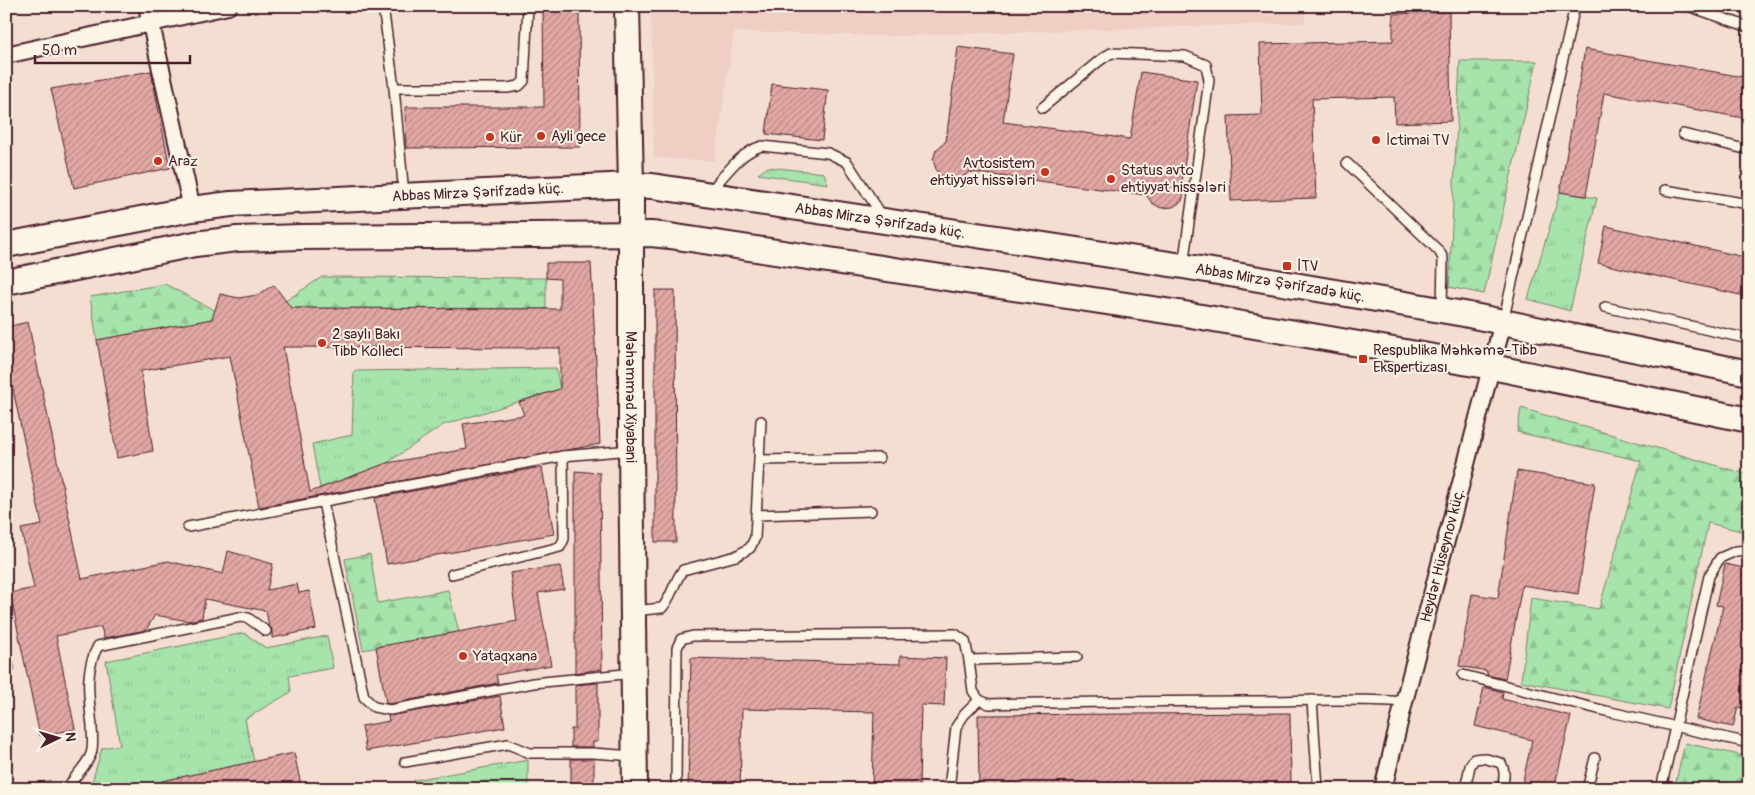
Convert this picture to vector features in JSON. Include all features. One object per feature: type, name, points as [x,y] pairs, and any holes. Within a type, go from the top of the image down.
[{"type":"main road","name":"Məhəmməd Xiyabani","points":[[627,6],[631,186],[631,450],[635,789]]},
{"type":"main road","name":"Abbas Mirzə Şərifzadə küç.","points":[[6,245],[192,209],[231,204],[404,195],[652,186],[1183,266],[1442,310],[1749,373]]},
{"type":"main road","points":[[6,282],[195,244],[237,239],[310,236],[631,234],[670,236],[1179,313],[1492,367],[1749,420]]},
{"type":"street","points":[[147,6],[192,209]]},
{"type":"street","points":[[6,55],[228,6]]},
{"type":"street","name":"Heydər Hüseynov küç.","points":[[1383,789],[1503,322]]},
{"type":"lane","points":[[383,6],[394,88],[404,195]]},
{"type":"lane","points":[[394,88],[507,88],[519,86],[524,81],[528,6]]},
{"type":"lane","points":[[1503,322],[1575,6]]},
{"type":"lane","points":[[1688,6],[1749,27]]},
{"type":"lane","points":[[1042,108],[1098,61],[1111,53],[1185,56],[1206,65],[1209,80],[1183,266]]},
{"type":"lane","points":[[1683,134],[1749,150]]},
{"type":"lane","points":[[708,194],[745,154],[753,149],[762,146],[828,153],[847,162],[886,221]]},
{"type":"lane","points":[[1347,163],[1439,251],[1443,258],[1442,310]]},
{"type":"lane","points":[[1665,190],[1749,204]]},
{"type":"lane","points":[[1604,307],[1749,339]]},
{"type":"lane","points":[[633,611],[662,608],[669,600],[678,576],[683,570],[736,556],[750,548],[755,538],[761,421]]},
{"type":"lane","points":[[188,527],[563,456],[631,450]]},
{"type":"lane","points":[[452,574],[560,546],[564,539],[563,456]]},
{"type":"lane","points":[[759,460],[879,458]]},
{"type":"lane","points":[[324,502],[364,697],[374,707],[390,710],[533,683],[634,673]]},
{"type":"lane","points":[[756,515],[871,511]]},
{"type":"lane","points":[[1661,789],[1709,576],[1720,558],[1736,551],[1749,550]]},
{"type":"lane","points":[[67,789],[74,776],[84,767],[92,753],[93,741],[88,679],[92,656],[98,646],[240,617],[248,618],[266,631]]},
{"type":"lane","points":[[676,789],[677,648],[681,639],[693,636],[956,634],[965,641],[970,660],[973,690],[979,700],[989,704],[1312,700],[1404,702]]},
{"type":"lane","points":[[6,655],[8,668],[6,676]]},
{"type":"lane","points":[[970,660],[1077,657]]},
{"type":"lane","points":[[1463,675],[1606,711],[1749,743]]},
{"type":"lane","points":[[949,789],[956,727],[964,715],[979,700]]},
{"type":"lane","points":[[1312,700],[1318,789]]},
{"type":"lane","points":[[405,762],[508,744],[530,753],[592,753],[635,756]]},
{"type":"lane","points":[[1465,789],[1470,766],[1474,759],[1483,758],[1500,763],[1505,777],[1502,789]]},
{"type":"lane","points":[[1587,789],[1595,758]]},
{"type":"shaded area","points":[[651,6],[1305,6],[1305,23],[893,36],[734,32],[715,161],[654,158]]},
{"type":"green space","points":[[1460,61],[1537,61],[1484,294],[1449,287]]},
{"type":"green space","points":[[768,167],[824,173],[828,184],[758,174]]},
{"type":"green space","points":[[1560,192],[1597,198],[1570,311],[1528,299]]},
{"type":"green space","points":[[322,277],[546,278],[546,309],[275,308]]},
{"type":"green space","points":[[165,284],[227,317],[97,340],[90,297]]},
{"type":"green space","points":[[556,368],[560,389],[443,425],[387,463],[320,488],[312,444],[352,435],[354,371]]},
{"type":"green space","points":[[1521,408],[1749,475],[1749,533],[1708,523],[1668,709],[1521,681],[1531,598],[1599,609],[1641,461],[1517,432]]},
{"type":"green space","points":[[370,554],[378,603],[448,590],[459,632],[363,650],[345,559]]},
{"type":"green space","points":[[244,633],[266,648],[327,636],[333,668],[289,676],[291,692],[245,719],[254,762],[128,789],[90,789],[102,748],[120,745],[106,661]]},
{"type":"green space","points":[[1685,743],[1749,757],[1749,789],[1674,789]]},
{"type":"green space","points":[[528,760],[528,789],[415,789],[414,780]]},
{"type":"green space","points":[[50,780],[52,789],[15,789]]},
{"type":"building","points":[[543,6],[579,6],[580,147],[406,148],[405,107],[544,107]]},
{"type":"building","points":[[1449,12],[1451,121],[1395,123],[1394,97],[1312,99],[1316,198],[1231,201],[1228,116],[1262,115],[1260,44],[1393,41],[1393,14]]},
{"type":"building","points":[[958,47],[1013,54],[1003,122],[1130,139],[1141,72],[1197,80],[1182,181],[1184,193],[1182,201],[1173,207],[1161,208],[1152,203],[1146,195],[970,172],[959,179],[947,180],[937,172],[933,160],[936,150],[946,141]]},
{"type":"building","points":[[1585,49],[1749,78],[1749,119],[1604,93],[1586,196],[1560,192]]},
{"type":"building","points":[[151,71],[170,168],[74,188],[51,89]]},
{"type":"building","points":[[772,84],[828,90],[822,140],[766,134]]},
{"type":"building","points":[[1606,226],[1749,258],[1749,297],[1598,263]]},
{"type":"building","points":[[546,263],[591,263],[600,444],[259,507],[230,356],[141,371],[153,451],[117,458],[97,340],[212,319],[220,294],[239,298],[257,295],[274,285],[291,308],[560,309],[560,279],[546,278]],"holes":[[[283,347],[560,348],[560,389],[519,402],[524,415],[463,424],[467,449],[387,463],[310,492]]]},
{"type":"building","points":[[655,290],[675,290],[676,542],[655,542]]},
{"type":"building","points":[[28,322],[82,579],[168,561],[223,574],[228,551],[273,564],[267,590],[297,584],[299,593],[309,591],[316,629],[272,638],[272,629],[269,626],[266,611],[205,599],[202,618],[188,621],[155,615],[146,630],[104,638],[101,627],[56,636],[75,729],[40,736],[10,593],[34,588],[21,529],[42,525],[6,357],[6,327]]},
{"type":"building","points":[[542,468],[554,534],[387,564],[375,498]]},
{"type":"building","points":[[575,471],[600,473],[602,669],[575,673]]},
{"type":"building","points":[[1517,471],[1595,483],[1578,594],[1522,585],[1505,679],[1487,675],[1487,671],[1459,666],[1472,594],[1498,598]]},
{"type":"building","points":[[1725,564],[1749,569],[1749,709],[1738,707],[1733,727],[1696,719],[1723,606],[1716,605]]},
{"type":"building","name":"Yataqxana","points":[[560,566],[564,589],[538,593],[551,665],[496,675],[498,683],[390,704],[386,703],[376,647],[517,621],[510,573]]},
{"type":"building","points":[[900,656],[946,658],[944,706],[921,705],[919,789],[872,789],[874,712],[742,709],[740,789],[688,789],[691,658],[900,664]]},
{"type":"building","points":[[598,683],[598,742],[593,742],[593,747],[571,747],[571,729],[575,729],[575,685]]},
{"type":"building","points":[[1484,687],[1503,692],[1502,699],[1571,716],[1554,789],[1521,789],[1532,740],[1475,726]]},
{"type":"building","points":[[500,696],[505,727],[366,751],[362,726],[389,721],[388,716]]},
{"type":"building","points":[[1290,713],[1291,789],[979,789],[978,715]]},
{"type":"building","points":[[294,753],[302,789],[163,789],[162,781]]},
{"type":"building","points":[[571,759],[594,759],[594,789],[571,789]]},
{"type":"place","name":"Ayli gece","points":[[541,136]]},
{"type":"place","name":"Kür","points":[[490,137]]},
{"type":"place","name":"İctimai TV","points":[[1376,140]]},
{"type":"place","name":"Araz","points":[[158,161]]},
{"type":"place","name":"Avtosistem ehtiyyat hissələri","points":[[1045,172]]},
{"type":"place","name":"Status avto ehtiyyat hissələri","points":[[1111,179]]},
{"type":"place","name":"İTV","points":[[1287,266]]},
{"type":"place","name":"2 saylı Bakı Tibb Kolleci","points":[[322,343]]},
{"type":"place","name":"Respublika Məhkəmə-Tibb Ekspertizası","points":[[1363,359]]},
{"type":"place","name":"Yataqxana","points":[[463,656]]}]
